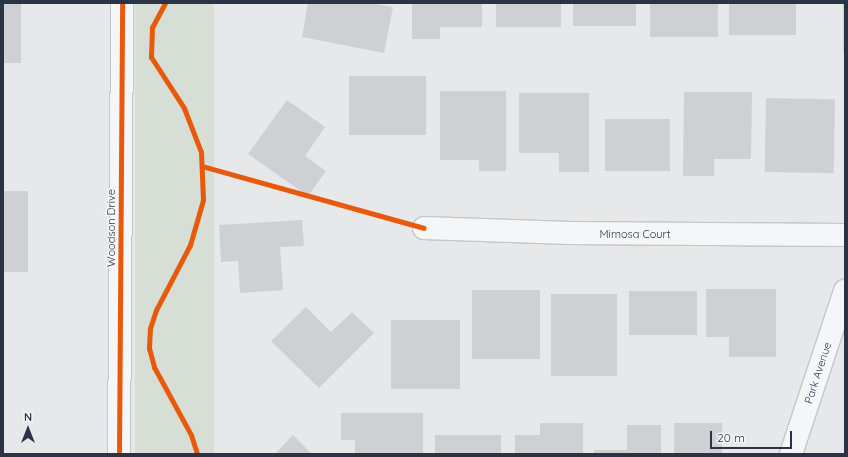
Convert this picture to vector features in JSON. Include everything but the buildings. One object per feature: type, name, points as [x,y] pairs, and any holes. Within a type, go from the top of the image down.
[{"type":"street","name":"Woodson Drive","points":[[119,454],[122,3]]},
{"type":"street","name":"Mimosa Court","points":[[424,228],[570,233],[845,235]]},
{"type":"street","name":"Park Avenue","points":[[791,454],[845,291]]},
{"type":"shaded area","points":[[135,3],[214,3],[214,454],[135,454]]},
{"type":"cycle path","points":[[119,454],[122,3]]},
{"type":"cycle path","points":[[165,3],[152,27],[151,57],[184,108],[201,152],[203,200],[190,245],[156,310],[150,328],[149,348],[154,367],[191,435],[197,454]]},
{"type":"cycle path","points":[[202,166],[424,228]]}]
